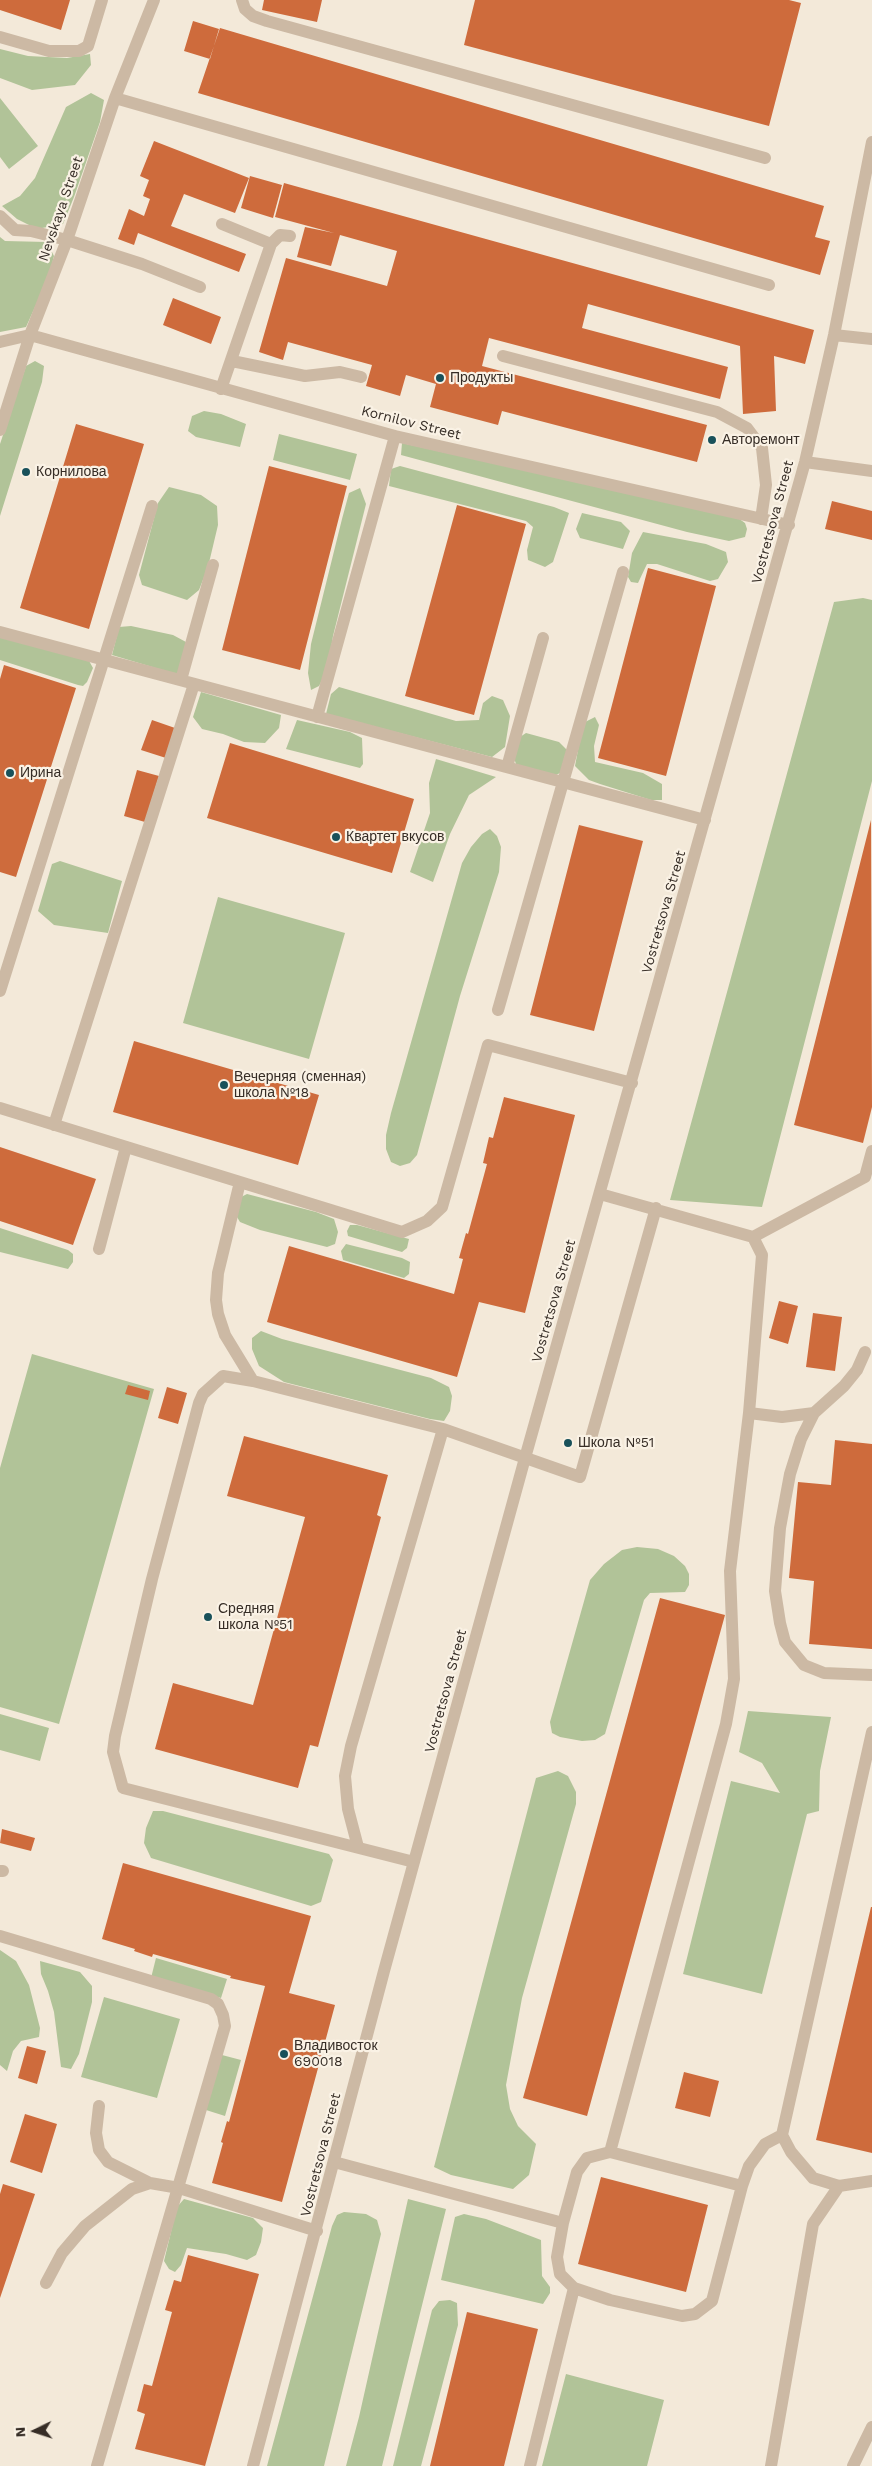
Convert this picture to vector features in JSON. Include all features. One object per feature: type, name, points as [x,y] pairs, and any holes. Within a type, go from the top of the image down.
[{"type":"street","points":[[0,36],[49,51],[79,51],[88,46],[102,0]]},
{"type":"street","name":"Nevskaya Street","points":[[0,430],[30,335],[67,240],[115,98],[154,0]]},
{"type":"street","points":[[242,0],[245,9],[252,16],[267,22],[765,158]]},
{"type":"street","points":[[115,98],[769,285]]},
{"type":"street","name":"Vostretsova Street","points":[[253,2466],[414,1862],[525,1458],[632,1083],[805,462],[834,335],[872,142]]},
{"type":"street","points":[[0,216],[15,230],[30,231],[67,240],[142,264],[200,287]]},
{"type":"street","points":[[222,224],[271,244]]},
{"type":"street","points":[[221,389],[271,244],[280,235],[290,236]]},
{"type":"street","points":[[0,342],[30,335]]},
{"type":"street","name":"Kornilov Street","points":[[30,335],[395,436],[788,525]]},
{"type":"street","points":[[834,335],[872,339]]},
{"type":"street","points":[[503,356],[716,412],[747,428],[762,448],[766,485],[761,519]]},
{"type":"street","points":[[232,361],[304,376],[340,372],[361,377]]},
{"type":"street","points":[[317,716],[395,436]]},
{"type":"street","points":[[805,462],[872,471]]},
{"type":"street","points":[[0,991],[152,506]]},
{"type":"street","points":[[181,680],[212,565]]},
{"type":"street","points":[[498,1010],[622,572]]},
{"type":"street","points":[[0,632],[705,820]]},
{"type":"street","points":[[507,767],[542,638]]},
{"type":"street","points":[[54,1125],[194,684]]},
{"type":"street","points":[[0,1108],[402,1232],[427,1222],[442,1207],[488,1045],[632,1083]]},
{"type":"street","points":[[99,1249],[126,1147]]},
{"type":"street","points":[[600,1194],[753,1236],[869,1175],[872,1151]]},
{"type":"street","points":[[240,1182],[218,1272],[216,1300],[218,1314],[225,1335],[253,1381]]},
{"type":"street","points":[[414,1862],[122,1788],[113,1752],[152,1579],[199,1403],[203,1394],[223,1376],[253,1381],[443,1429],[580,1477],[656,1208]]},
{"type":"street","points":[[610,2152],[726,1724],[734,1678],[730,1571],[762,1268],[762,1255],[753,1236]]},
{"type":"street","points":[[865,1352],[857,1370],[844,1386],[814,1413],[801,1439],[790,1474],[780,1528],[775,1591],[785,1642],[804,1665],[824,1673],[872,1675]]},
{"type":"street","points":[[748,1413],[782,1417],[814,1413]]},
{"type":"street","points":[[358,1847],[348,1809],[344,1776],[443,1429]]},
{"type":"street","points":[[872,1732],[782,2135],[791,2152],[813,2178],[839,2186],[872,2181]]},
{"type":"street","points":[[0,1936],[211,1998],[218,2004],[225,2026],[97,2466]]},
{"type":"street","points":[[99,2106],[96,2133],[99,2150],[108,2162],[150,2183],[178,2188],[317,2231]]},
{"type":"street","points":[[742,2186],[610,2152],[587,2158],[577,2172],[563,2223],[557,2257],[560,2274],[574,2288],[610,2300],[682,2316],[695,2314],[712,2301],[749,2166],[765,2144],[782,2135]]},
{"type":"street","points":[[334,2162],[563,2223]]},
{"type":"street","points":[[46,2282],[62,2253],[85,2226],[132,2189],[150,2183]]},
{"type":"street","points":[[771,2466],[813,2224],[839,2186]]},
{"type":"street","points":[[530,2466],[574,2288]]},
{"type":"street","points":[[853,2466],[872,2427]]},
{"type":"green space","points":[[0,49],[28,56],[67,58],[90,54],[91,65],[75,85],[32,90],[0,78]]},
{"type":"green space","points":[[91,93],[104,100],[100,122],[74,197],[63,224],[37,229],[17,219],[2,206],[20,196],[35,178],[66,107]]},
{"type":"green space","points":[[0,98],[38,146],[9,169],[0,157]]},
{"type":"green space","points":[[0,237],[5,241],[47,242],[54,256],[49,276],[26,327],[0,332]]},
{"type":"green space","points":[[35,361],[44,366],[42,382],[0,516],[0,444],[26,366]]},
{"type":"green space","points":[[204,411],[221,414],[246,424],[240,447],[196,437],[188,431],[192,416]]},
{"type":"green space","points":[[279,434],[357,454],[350,480],[273,460]]},
{"type":"green space","points":[[402,443],[738,518],[745,523],[747,529],[745,537],[729,541],[687,532],[401,455]]},
{"type":"green space","points":[[400,466],[554,507],[569,513],[553,562],[545,567],[528,560],[527,550],[533,527],[526,521],[389,486],[391,469]]},
{"type":"green space","points":[[169,487],[201,495],[217,506],[218,525],[208,567],[199,590],[187,600],[142,585],[139,575],[158,503]]},
{"type":"green space","points":[[360,488],[366,504],[333,636],[328,669],[319,686],[311,690],[308,673],[311,644],[349,493]]},
{"type":"green space","points":[[582,513],[621,522],[630,531],[623,549],[580,538],[576,529]]},
{"type":"green space","points":[[643,532],[706,544],[726,552],[728,562],[718,579],[710,581],[657,564],[647,564],[638,583],[631,582],[628,577],[632,553]]},
{"type":"green space","points":[[863,598],[872,600],[872,781],[762,1207],[670,1200],[834,602]]},
{"type":"green space","points":[[131,626],[173,635],[186,642],[179,675],[112,655],[119,627]]},
{"type":"green space","points":[[0,635],[88,659],[93,668],[87,682],[83,686],[78,685],[0,660]]},
{"type":"green space","points":[[339,687],[456,721],[479,720],[483,703],[492,696],[503,700],[510,716],[505,747],[492,757],[326,714],[331,694]]},
{"type":"green space","points":[[201,692],[281,715],[279,728],[265,743],[244,742],[202,729],[193,717]]},
{"type":"green space","points":[[595,717],[599,725],[594,746],[595,762],[643,773],[662,784],[662,800],[651,800],[589,780],[575,766],[583,723]]},
{"type":"green space","points":[[297,720],[350,732],[362,738],[363,764],[360,768],[286,749]]},
{"type":"green space","points":[[526,733],[559,742],[567,750],[562,772],[554,776],[516,764],[514,758],[520,737]]},
{"type":"green space","points":[[436,759],[496,777],[469,795],[450,834],[433,882],[410,872],[430,813],[429,783]]},
{"type":"green space","points":[[490,829],[497,836],[501,847],[499,872],[460,996],[417,1155],[410,1163],[400,1166],[391,1162],[386,1149],[386,1135],[391,1113],[462,863],[471,847],[482,834]]},
{"type":"green space","points":[[60,861],[122,881],[108,933],[54,925],[38,911],[52,864]]},
{"type":"green space","points":[[218,897],[345,933],[309,1059],[183,1023]]},
{"type":"green space","points":[[247,1194],[316,1212],[334,1219],[338,1232],[335,1244],[327,1247],[260,1230],[240,1222],[237,1217],[239,1198]]},
{"type":"green space","points":[[350,1225],[357,1225],[409,1239],[407,1248],[402,1252],[348,1236],[347,1231]]},
{"type":"green space","points":[[0,1228],[68,1250],[73,1254],[73,1262],[68,1269],[0,1252]]},
{"type":"green space","points":[[346,1244],[402,1258],[410,1262],[409,1274],[404,1278],[343,1260],[341,1251]]},
{"type":"green space","points":[[261,1331],[282,1339],[431,1378],[449,1387],[452,1396],[450,1411],[444,1421],[430,1419],[284,1382],[259,1366],[252,1349],[252,1338]]},
{"type":"green space","points":[[32,1354],[154,1389],[59,1724],[0,1707],[0,1468]]},
{"type":"green space","points":[[637,1547],[658,1549],[674,1556],[685,1566],[689,1574],[689,1585],[685,1592],[650,1593],[644,1600],[605,1734],[595,1740],[582,1741],[560,1737],[552,1733],[550,1722],[590,1580],[604,1564],[622,1550]]},
{"type":"green space","points":[[748,1711],[831,1717],[820,1771],[819,1811],[807,1814],[762,1994],[683,1974],[731,1781],[780,1793],[762,1763],[739,1752]]},
{"type":"green space","points":[[0,1714],[49,1728],[40,1761],[0,1750]]},
{"type":"green space","points":[[558,1771],[568,1776],[576,1792],[576,1804],[522,1998],[506,2085],[510,2109],[518,2126],[536,2144],[529,2175],[513,2189],[451,2175],[434,2167],[536,1778]]},
{"type":"green space","points":[[153,1811],[163,1811],[329,1854],[333,1860],[321,1902],[311,1906],[151,1858],[144,1843],[146,1828]]},
{"type":"green space","points":[[0,1950],[16,1961],[29,1985],[40,2028],[39,2037],[21,2041],[13,2051],[7,2071],[0,2065]]},
{"type":"green space","points":[[156,1958],[227,1979],[221,1998],[151,1978]]},
{"type":"green space","points":[[40,1961],[80,1972],[92,1986],[92,2002],[79,2054],[71,2069],[61,2067],[54,2012],[41,1974]]},
{"type":"green space","points":[[104,1997],[180,2019],[157,2098],[81,2077]]},
{"type":"green space","points":[[222,2055],[241,2060],[225,2116],[206,2110]]},
{"type":"green space","points":[[184,2199],[253,2218],[263,2228],[261,2242],[256,2255],[247,2260],[226,2254],[187,2248],[181,2265],[175,2272],[169,2269],[164,2261],[177,2207]]},
{"type":"green space","points":[[408,2199],[446,2209],[382,2466],[346,2466],[359,2417]]},
{"type":"green space","points":[[344,2212],[366,2214],[377,2220],[381,2234],[324,2466],[267,2466],[332,2226],[337,2215]]},
{"type":"green space","points":[[464,2214],[486,2219],[541,2240],[542,2276],[550,2287],[550,2293],[543,2304],[441,2280],[455,2217]]},
{"type":"green space","points":[[450,2300],[457,2303],[458,2325],[421,2466],[393,2466],[432,2310],[439,2301]]},
{"type":"green space","points":[[566,2374],[664,2400],[647,2466],[542,2466]]},
{"type":"building","points":[[0,0],[70,0],[61,30],[0,10]]},
{"type":"building","points":[[264,0],[322,0],[317,22],[262,10]]},
{"type":"building","points":[[475,0],[789,0],[801,3],[769,126],[464,45]]},
{"type":"building","points":[[193,21],[219,29],[210,59],[184,51]]},
{"type":"building","points":[[220,28],[824,206],[815,237],[830,241],[820,275],[198,93]]},
{"type":"building","points":[[154,141],[249,178],[235,213],[184,194],[171,226],[246,254],[239,272],[138,233],[134,245],[118,239],[129,209],[144,216],[150,199],[143,196],[149,180],[140,176]]},
{"type":"building","points":[[250,176],[282,185],[273,218],[241,208]]},
{"type":"building","points":[[284,183],[814,330],[805,364],[774,356],[776,411],[743,414],[740,346],[588,304],[582,328],[728,367],[720,399],[489,338],[482,366],[707,425],[697,462],[502,411],[498,425],[430,407],[436,384],[406,375],[400,396],[366,386],[372,365],[288,342],[283,360],[259,352],[286,258],[387,286],[397,251],[340,235],[331,266],[297,257],[305,227],[334,233],[275,217]]},
{"type":"building","points":[[173,298],[221,317],[211,344],[163,325]]},
{"type":"building","points":[[76,424],[144,444],[89,629],[20,608]]},
{"type":"building","points":[[269,466],[347,486],[300,670],[222,650]]},
{"type":"building","points":[[832,501],[872,511],[872,540],[825,529]]},
{"type":"building","points":[[457,505],[526,524],[474,715],[405,696]]},
{"type":"building","points":[[648,568],[716,586],[666,776],[598,758]]},
{"type":"building","points":[[4,665],[76,688],[16,877],[0,872],[0,679]]},
{"type":"building","points":[[152,720],[175,728],[166,758],[141,750]]},
{"type":"building","points":[[230,743],[414,799],[392,873],[207,818]]},
{"type":"building","points":[[137,770],[159,776],[145,822],[124,816]]},
{"type":"building","points":[[871,820],[872,1107],[863,1143],[794,1125]]},
{"type":"building","points":[[579,825],[643,841],[594,1031],[530,1015]]},
{"type":"building","points":[[134,1041],[319,1095],[298,1165],[113,1112]]},
{"type":"building","points":[[504,1097],[575,1115],[525,1313],[479,1302],[457,1377],[267,1322],[289,1246],[454,1294],[463,1259],[459,1258],[466,1233],[468,1234],[487,1164],[483,1163],[489,1137],[493,1138]]},
{"type":"building","points":[[0,1147],[96,1179],[73,1245],[0,1221]]},
{"type":"building","points":[[779,1301],[798,1306],[788,1344],[769,1338]]},
{"type":"building","points":[[813,1313],[842,1317],[835,1371],[806,1367]]},
{"type":"building","points":[[128,1385],[150,1391],[148,1400],[125,1394]]},
{"type":"building","points":[[167,1387],[187,1393],[178,1424],[158,1418]]},
{"type":"building","name":"Средняя школа №51","points":[[244,1436],[388,1475],[377,1515],[381,1517],[318,1747],[310,1745],[298,1788],[155,1749],[173,1683],[253,1705],[305,1517],[227,1496]]},
{"type":"building","points":[[835,1440],[872,1444],[872,1649],[809,1644],[814,1581],[789,1578],[798,1482],[831,1485]]},
{"type":"building","points":[[660,1598],[725,1615],[587,2116],[523,2098]]},
{"type":"building","points":[[2,1829],[35,1838],[31,1851],[0,1843]]},
{"type":"building","points":[[123,1863],[311,1916],[289,1993],[335,2005],[282,2202],[212,2183],[223,2143],[221,2142],[227,2121],[229,2122],[265,1986],[230,1978],[231,1976],[153,1954],[152,1957],[134,1951],[135,1949],[102,1939]]},
{"type":"building","points":[[872,1907],[872,2153],[816,2140]]},
{"type":"building","points":[[27,2046],[46,2051],[37,2084],[18,2078]]},
{"type":"building","points":[[684,2072],[719,2081],[710,2117],[675,2108]]},
{"type":"building","points":[[25,2114],[57,2124],[42,2173],[10,2162]]},
{"type":"building","points":[[601,2177],[708,2205],[686,2292],[578,2264]]},
{"type":"building","points":[[3,2184],[35,2194],[0,2298],[0,2194]]},
{"type":"building","points":[[188,2255],[259,2274],[205,2466],[135,2449],[145,2414],[137,2411],[144,2384],[152,2386],[172,2312],[165,2310],[174,2280],[181,2282]]},
{"type":"building","points":[[467,2312],[538,2329],[504,2466],[430,2466]]},
{"type":"place","name":"Продукты","points":[[440,378]]},
{"type":"place","name":"Авторемонт","points":[[712,440]]},
{"type":"place","name":"Корнилова","points":[[26,472]]},
{"type":"place","name":"Ирина","points":[[10,773]]},
{"type":"place","name":"Квартет вкусов","points":[[336,837]]},
{"type":"place","name":"Вечерняя (сменная) школа №18","points":[[224,1085]]},
{"type":"place","name":"Школа №51","points":[[568,1443]]},
{"type":"place","name":"Средняя школа №51","points":[[208,1617]]},
{"type":"place","name":"Владивосток 690018","points":[[284,2054]]}]
